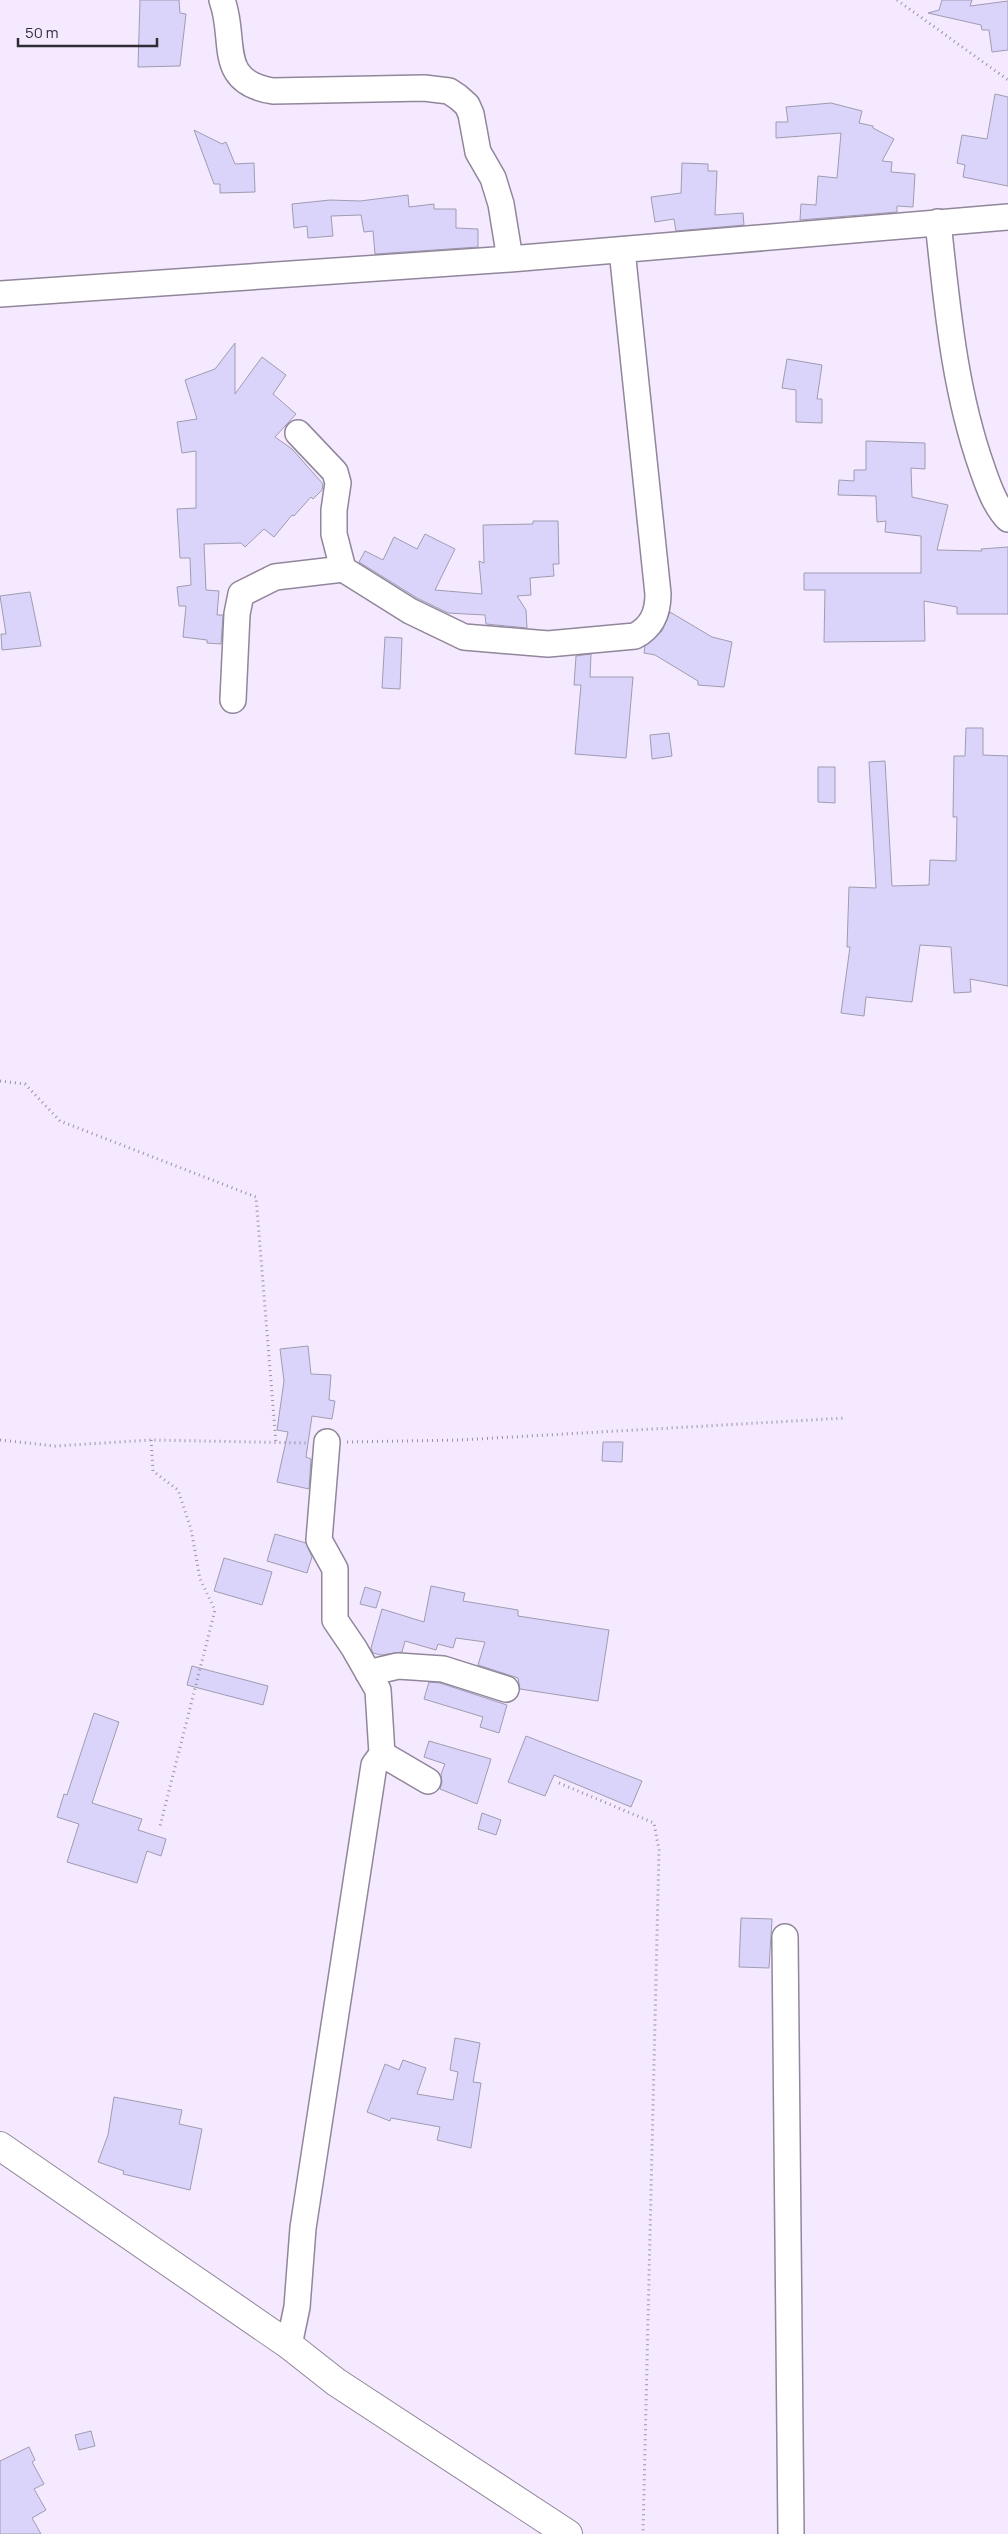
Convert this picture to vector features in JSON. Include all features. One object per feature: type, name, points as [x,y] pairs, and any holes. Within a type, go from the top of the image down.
[{"type":"main road","points":[[0,2146],[290,2345],[336,2382],[568,2534]]},
{"type":"street","points":[[222,0],[232,65],[238,76],[256,87],[273,91],[424,88],[450,92],[467,105],[471,114],[478,152],[493,178],[501,204],[510,259]]},
{"type":"street","points":[[0,294],[510,259],[1008,217]]},
{"type":"street","points":[[938,222],[950,334],[960,388],[974,447],[988,486],[1008,519]]},
{"type":"street","points":[[233,700],[237,614],[241,594],[275,577],[343,569],[410,611],[464,637],[548,644],[635,636],[650,624],[657,610],[658,594],[622,250]]},
{"type":"street","points":[[298,433],[335,472],[338,483],[334,510],[334,534],[343,569]]},
{"type":"street","points":[[290,2345],[297,2307],[303,2228],[374,1765],[382,1754],[378,1690],[335,1620],[335,1569],[319,1540],[327,1442]]},
{"type":"street","points":[[368,1673],[398,1666],[443,1669],[506,1689]]},
{"type":"street","points":[[382,1754],[428,1781]]},
{"type":"street","points":[[785,1937],[792,2534]]},
{"type":"path","points":[[897,0],[1008,80]]},
{"type":"path","points":[[0,1081],[25,1084],[60,1120],[256,1197],[276,1443]]},
{"type":"path","points":[[0,1440],[55,1446],[152,1440],[276,1443],[458,1440],[846,1418]]},
{"type":"path","points":[[152,1440],[153,1471],[178,1490],[191,1529],[200,1579],[216,1610],[160,1826]]},
{"type":"path","points":[[560,1783],[654,1823],[659,1850],[643,2534]]},
{"type":"building","points":[[140,0],[179,0],[180,13],[186,14],[180,66],[138,67]]},
{"type":"building","points":[[942,0],[972,0],[970,6],[1008,1],[1008,50],[992,52],[989,30],[982,30],[981,25],[928,13],[939,10]]},
{"type":"building","points":[[995,94],[1008,97],[1008,186],[963,177],[965,165],[957,163],[962,135],[987,139]]},
{"type":"building","points":[[831,103],[862,111],[859,123],[873,126],[873,128],[894,139],[882,161],[892,162],[891,172],[915,174],[913,207],[897,206],[897,212],[800,220],[801,204],[816,205],[818,176],[837,178],[841,133],[776,138],[776,122],[788,122],[786,107]]},
{"type":"building","points":[[194,130],[222,144],[226,142],[235,164],[254,163],[255,192],[220,193],[220,184],[214,184]]},
{"type":"building","points":[[682,163],[708,164],[708,171],[717,171],[715,215],[743,213],[744,225],[676,231],[674,219],[655,222],[651,197],[681,193]]},
{"type":"building","points":[[408,195],[409,207],[434,204],[434,209],[456,209],[456,228],[478,229],[478,247],[375,254],[373,231],[364,232],[361,215],[331,216],[333,236],[308,238],[307,226],[294,228],[292,204],[330,200],[360,201]]},
{"type":"building","points":[[235,343],[235,394],[262,357],[286,375],[273,394],[296,414],[275,437],[292,449],[323,484],[322,490],[313,499],[311,497],[294,516],[292,515],[274,537],[264,529],[245,547],[241,543],[204,544],[206,590],[219,591],[217,615],[223,615],[221,644],[207,643],[207,640],[183,637],[186,606],[179,606],[177,587],[191,585],[190,558],[180,558],[177,509],[196,508],[196,451],[182,453],[177,422],[197,419],[185,380],[215,369]]},
{"type":"building","points":[[787,359],[822,365],[817,399],[822,399],[822,423],[796,422],[796,390],[782,388]]},
{"type":"building","points":[[866,441],[925,443],[925,469],[911,468],[912,497],[948,505],[937,550],[982,551],[981,549],[1008,547],[1008,614],[957,614],[957,607],[924,601],[925,641],[824,642],[825,590],[804,590],[804,573],[921,573],[921,536],[885,532],[886,521],[877,522],[876,496],[838,495],[839,480],[854,481],[854,470],[866,470]]},
{"type":"building","points":[[533,521],[558,521],[559,564],[553,564],[554,576],[530,578],[531,595],[517,596],[526,610],[527,628],[486,624],[485,615],[448,613],[417,598],[359,562],[365,551],[383,560],[394,537],[417,549],[425,534],[455,549],[435,590],[482,594],[479,561],[484,563],[483,525],[533,524]]},
{"type":"building","points":[[30,592],[41,646],[2,650],[1,634],[6,634],[0,596]]},
{"type":"building","points":[[670,612],[712,637],[732,642],[724,687],[698,685],[698,681],[655,655],[644,653],[645,646],[662,631]]},
{"type":"building","points":[[385,637],[402,638],[400,689],[382,688]]},
{"type":"building","points":[[591,654],[590,677],[633,677],[626,758],[575,754],[581,685],[574,685],[576,656]]},
{"type":"building","points":[[966,728],[983,728],[983,755],[1008,756],[1008,986],[970,979],[971,992],[954,993],[951,947],[920,945],[912,1002],[866,997],[864,1016],[841,1013],[850,947],[847,947],[849,887],[876,888],[869,762],[885,761],[892,886],[929,885],[930,860],[956,861],[957,817],[953,817],[954,756],[965,756]]},
{"type":"building","points":[[669,733],[672,756],[652,759],[650,735]]},
{"type":"building","points":[[818,767],[835,767],[835,803],[818,802]]},
{"type":"building","points":[[308,1346],[311,1374],[331,1375],[329,1400],[335,1401],[332,1419],[312,1416],[306,1457],[311,1459],[309,1489],[277,1482],[288,1432],[277,1430],[284,1381],[280,1349]]},
{"type":"building","points":[[603,1442],[623,1442],[622,1462],[602,1461]]},
{"type":"building","points":[[275,1534],[306,1543],[312,1557],[307,1573],[267,1561]]},
{"type":"building","points":[[224,1558],[272,1572],[262,1605],[214,1591]]},
{"type":"building","points":[[431,1586],[465,1593],[463,1601],[518,1610],[518,1616],[609,1630],[598,1701],[520,1689],[518,1678],[478,1665],[485,1642],[456,1638],[453,1648],[438,1644],[436,1650],[405,1641],[402,1652],[381,1655],[373,1653],[371,1648],[382,1609],[424,1622]]},
{"type":"building","points":[[365,1587],[381,1592],[376,1608],[360,1604]]},
{"type":"building","points":[[192,1666],[268,1686],[263,1705],[187,1685]]},
{"type":"building","points":[[429,1682],[440,1683],[507,1705],[499,1733],[480,1727],[483,1717],[424,1699]]},
{"type":"building","points":[[94,1713],[119,1722],[92,1803],[142,1819],[138,1830],[166,1839],[161,1856],[147,1851],[137,1883],[67,1862],[79,1824],[57,1817],[64,1794],[67,1795]]},
{"type":"building","points":[[526,1736],[642,1781],[631,1807],[554,1775],[545,1796],[508,1782]]},
{"type":"building","points":[[429,1741],[491,1759],[477,1804],[440,1789],[442,1782],[441,1774],[445,1764],[424,1757]]},
{"type":"building","points":[[482,1813],[501,1820],[496,1835],[478,1829]]},
{"type":"building","points":[[741,1918],[772,1919],[769,1968],[739,1967]]},
{"type":"building","points":[[455,2038],[480,2043],[473,2082],[481,2083],[471,2148],[437,2140],[440,2127],[391,2118],[390,2121],[367,2112],[385,2064],[399,2070],[403,2060],[426,2068],[417,2094],[453,2100],[458,2072],[450,2070]]},
{"type":"building","points":[[114,2097],[182,2110],[179,2124],[202,2129],[190,2190],[123,2174],[124,2171],[98,2162],[108,2135]]},
{"type":"building","points":[[91,2431],[95,2446],[79,2450],[75,2435]]},
{"type":"building","points":[[29,2447],[35,2460],[32,2462],[44,2484],[34,2489],[46,2510],[32,2518],[41,2534],[0,2534],[0,2461]]}]
